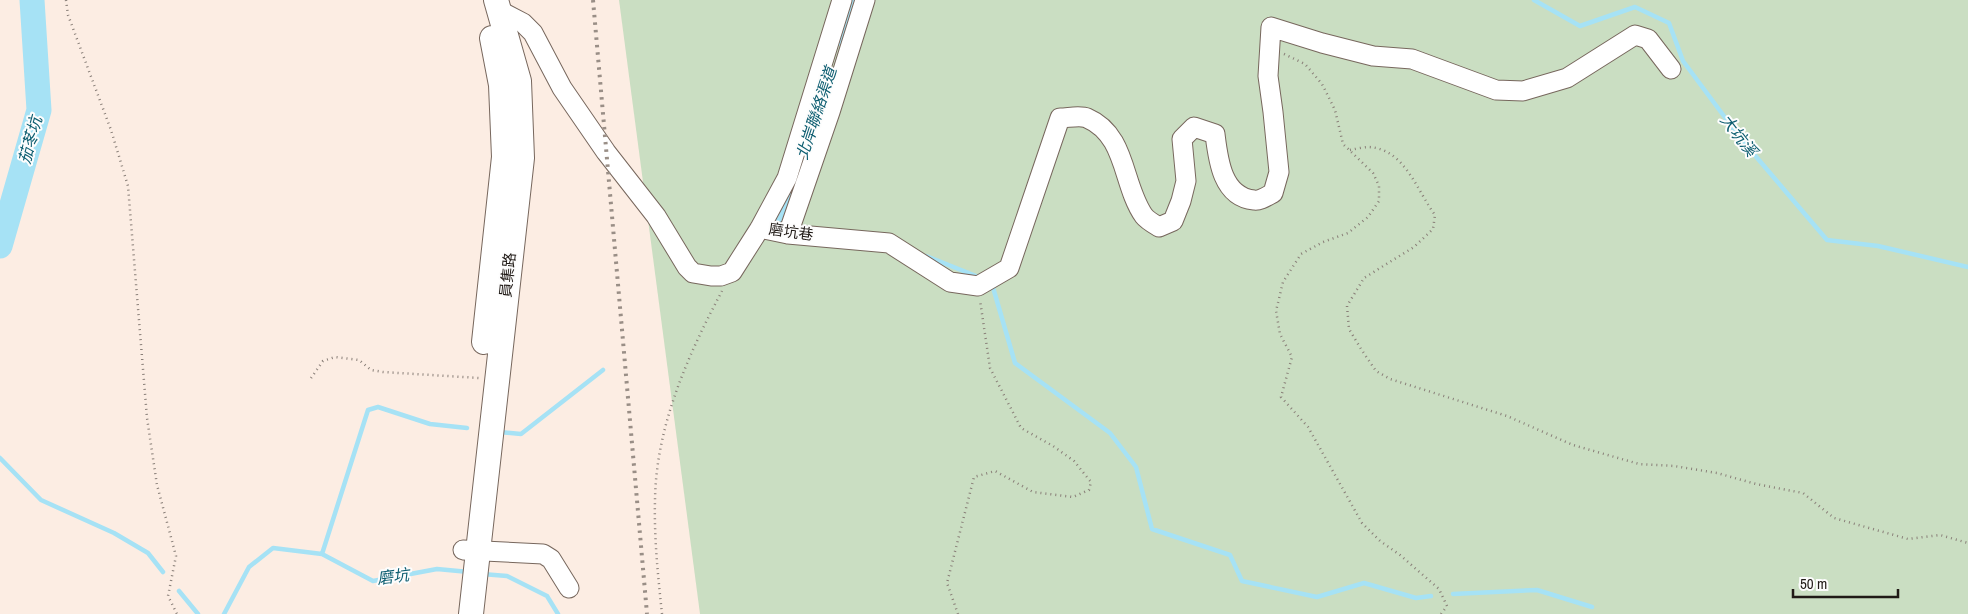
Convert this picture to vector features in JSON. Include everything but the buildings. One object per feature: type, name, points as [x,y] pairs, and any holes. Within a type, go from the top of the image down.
[{"type":"main road","name":"員集路","points":[[470,550],[480,378],[504,157],[501,85],[495,50],[492,4]]},
{"type":"main road","name":"員集路","points":[[470,550],[522,158],[519,81],[492,4]]},
{"type":"main road","points":[[464,603],[470,550]]},
{"type":"lane","points":[[760,228],[787,178],[842,0]]},
{"type":"lane","points":[[788,234],[830,112],[865,0]]},
{"type":"lane","points":[[492,4],[523,23],[533,33],[562,88],[606,152],[656,216],[687,267],[693,273],[711,276],[721,276],[732,272]]},
{"type":"lane","points":[[979,286],[1009,268],[1060,118],[1086,117],[1106,131],[1117,148],[1136,199],[1145,217],[1159,227],[1173,221],[1181,201],[1186,181],[1182,138],[1194,127],[1215,134],[1218,161],[1225,180],[1240,196],[1256,201],[1272,193],[1279,172],[1268,76],[1271,27],[1322,44],[1373,56],[1412,59],[1496,90],[1523,91],[1567,78],[1635,35],[1648,40],[1671,69]]},
{"type":"lane","name":"磨坑巷","points":[[732,272],[760,228],[788,234],[889,242],[950,282],[979,286]]},
{"type":"lane","points":[[470,550],[543,554],[551,558],[569,588]]},
{"type":"path","points":[[66,0],[68,15],[111,130],[128,186],[147,418],[157,485],[176,556],[168,596],[177,614]]},
{"type":"path","points":[[1270,47],[1305,64],[1322,84],[1335,110],[1343,144],[1373,174],[1379,186],[1379,201],[1368,217],[1348,233],[1323,242],[1302,254],[1283,282],[1276,311],[1280,334],[1292,357],[1282,397],[1308,427],[1362,523],[1380,542],[1400,555],[1439,589],[1447,606],[1441,614]]},
{"type":"path","points":[[1350,150],[1368,147],[1381,149],[1395,158],[1414,179],[1424,200],[1435,215],[1433,229],[1414,247],[1364,278],[1347,306],[1349,329],[1376,370],[1390,379],[1507,416],[1573,446],[1639,464],[1674,466],[1717,473],[1756,484],[1803,493],[1834,518],[1908,539],[1940,535],[1968,543]]},
{"type":"path","points":[[662,614],[655,544],[655,498],[660,451],[671,408],[696,340],[732,272]]},
{"type":"path","points":[[958,614],[947,583],[974,477],[996,471],[1033,492],[1072,497],[1089,490],[1091,482],[1074,462],[1053,446],[1021,428],[990,368],[979,286]]},
{"type":"path","points":[[311,378],[323,361],[335,357],[359,360],[371,370],[383,372],[480,378]]},
{"type":"green space","points":[[619,0],[1968,0],[1968,614],[700,614]]},
{"type":"waterway","name":"茄苳坑","points":[[0,246],[39,110],[32,0]]},
{"type":"waterway","name":"北岸聯絡渠道","points":[[840,38],[852,0]]},
{"type":"waterway","name":"大坑溪","points":[[1534,0],[1580,26],[1635,7],[1669,23],[1683,61],[1741,139],[1827,240],[1878,246],[1968,267]]},
{"type":"waterway","name":"北岸聯絡渠道","points":[[775,223],[789,190]]},
{"type":"waterway","points":[[926,256],[981,278]]},
{"type":"waterway","points":[[992,284],[1015,363],[1110,433],[1136,467],[1152,529],[1230,555],[1242,581],[1317,597],[1364,583],[1416,598],[1431,596]]},
{"type":"waterway","points":[[499,432],[521,434],[603,370]]},
{"type":"waterway","points":[[322,554],[368,410],[378,407],[430,424],[467,428]]},
{"type":"waterway","name":"磨坑","points":[[0,458],[41,500],[114,533],[148,553],[163,572]]},
{"type":"waterway","name":"磨坑","points":[[224,614],[249,567],[273,548],[322,554],[373,581],[437,569],[469,572]]},
{"type":"waterway","name":"磨坑","points":[[482,574],[507,576],[547,596],[558,614]]},
{"type":"waterway","points":[[1453,594],[1537,590],[1592,607]]},
{"type":"waterway","name":"磨坑","points":[[179,591],[198,614]]},
{"type":"railway","points":[[593,0],[647,614]]}]
